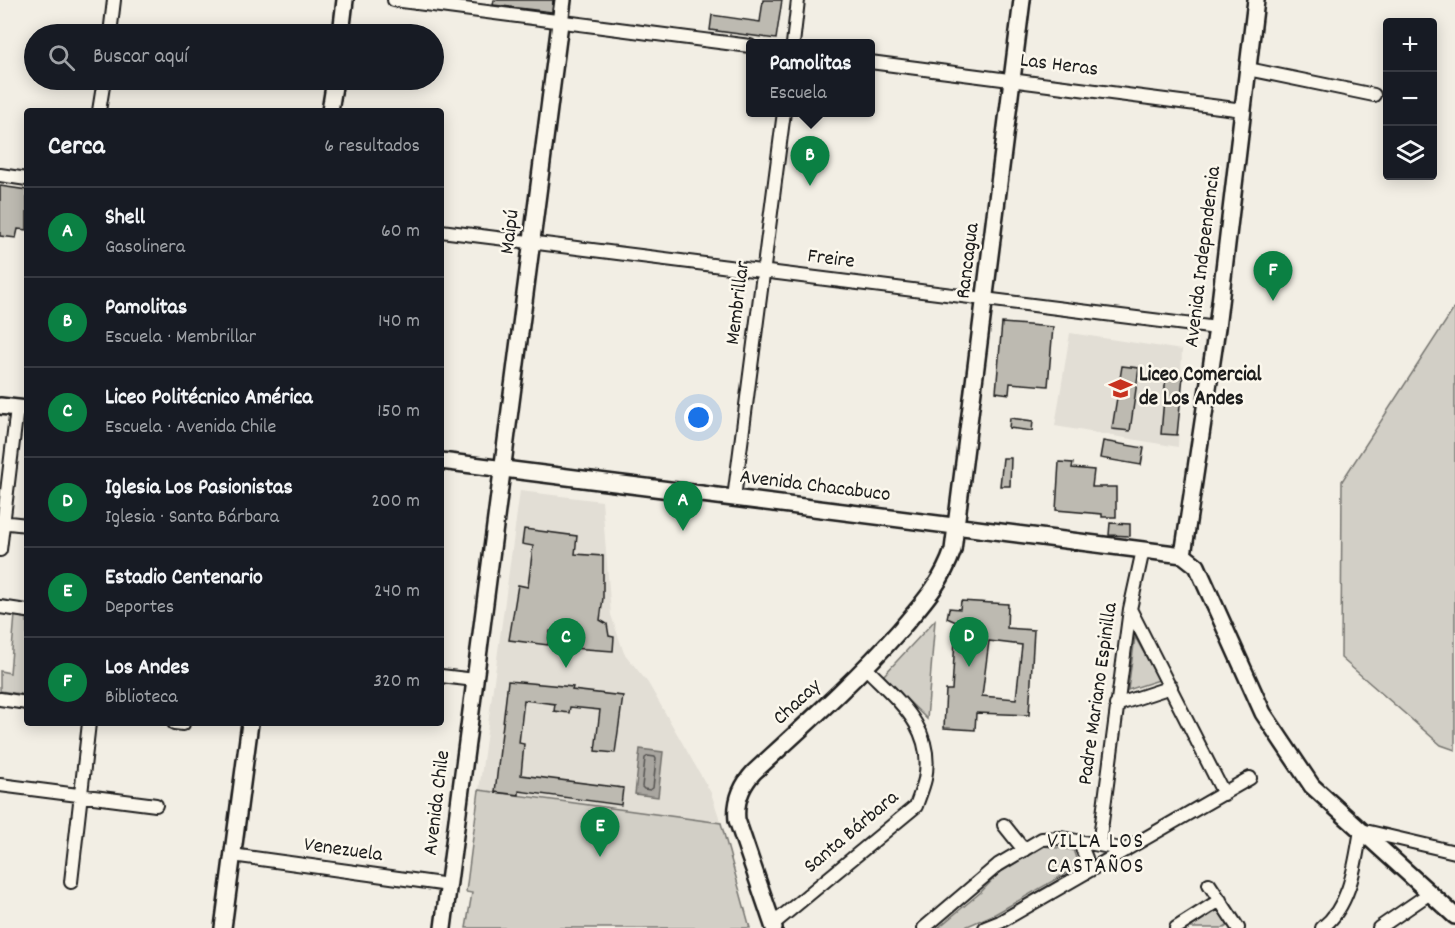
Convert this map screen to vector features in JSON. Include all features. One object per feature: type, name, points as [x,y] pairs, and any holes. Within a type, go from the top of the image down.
[{"type":"main road","points":[[342,24],[345,0]]},
{"type":"main road","name":"Maipú","points":[[502,469],[562,0]]},
{"type":"main road","name":"Rancagua","points":[[957,526],[1022,0]]},
{"type":"main road","name":"Avenida Independencia","points":[[1183,555],[1217,328],[1256,0]]},
{"type":"main road","points":[[330,108],[333,90]]},
{"type":"main road","points":[[0,406],[22,408]]},
{"type":"main road","name":"Avenida Chacabuco","points":[[444,461],[1183,555]]},
{"type":"main road","name":"Avenida Chile","points":[[443,928],[502,469]]},
{"type":"main road","name":"Chacay","points":[[774,926],[737,820],[738,798],[744,784],[754,772],[866,668],[938,585],[953,550],[957,526]]},
{"type":"main road","points":[[1183,555],[1197,566],[1263,713],[1312,786],[1455,916]]},
{"type":"main road","points":[[223,928],[250,726]]},
{"type":"street","points":[[111,24],[114,0]]},
{"type":"street","points":[[393,0],[746,45]]},
{"type":"street","points":[[793,39],[798,0]]},
{"type":"street","name":"Las Heras","points":[[875,63],[1243,110]]},
{"type":"street","points":[[1248,69],[1374,95]]},
{"type":"street","points":[[99,108],[102,90]]},
{"type":"street","name":"Membrillar","points":[[734,498],[783,117]]},
{"type":"street","points":[[0,175],[24,179]]},
{"type":"street","name":"Freire","points":[[444,231],[1217,328]]},
{"type":"street","points":[[0,550],[2,522],[22,408]]},
{"type":"street","points":[[2,522],[24,525]]},
{"type":"street","name":"Padre Mariano Espinilla","points":[[1099,845],[1130,609],[1143,550]]},
{"type":"street","points":[[0,607],[24,611]]},
{"type":"street","points":[[1130,609],[1224,794]]},
{"type":"street","name":"Santa Bárbara","points":[[774,926],[915,806],[919,797],[925,779],[927,747],[914,717],[866,668]]},
{"type":"street","points":[[444,676],[475,680]]},
{"type":"street","points":[[1116,705],[1170,687]]},
{"type":"street","points":[[0,699],[24,703]]},
{"type":"street","points":[[71,882],[89,726]]},
{"type":"street","points":[[985,928],[1000,922],[1250,778]]},
{"type":"street","points":[[0,786],[156,805]]},
{"type":"street","points":[[1004,825],[1024,850]]},
{"type":"street","points":[[1322,928],[1333,919],[1354,873],[1361,830],[1455,852]]},
{"type":"street","points":[[924,928],[998,865],[1042,839],[1079,840],[1126,850]]},
{"type":"street","points":[[1079,840],[1086,858],[1086,873]]},
{"type":"street","name":"Venezuela","points":[[232,855],[449,885]]},
{"type":"street","points":[[1209,884],[1238,928]]},
{"type":"street","points":[[1379,928],[1430,893]]},
{"type":"street","points":[[1176,928],[1220,900]]},
{"type":"street","points":[[217,928],[226,906]]},
{"type":"shaded area","points":[[1455,307],[1455,750],[1441,745],[1341,658],[1342,481]]},
{"type":"shaded area","name":"Liceo Comercial de Los Andes","points":[[1070,333],[1182,350],[1178,447],[1055,426]]},
{"type":"shaded area","points":[[520,491],[602,501],[611,615],[624,653],[648,683],[711,793],[721,823],[479,790]]},
{"type":"shaded area","points":[[15,615],[24,616],[24,695],[0,691],[0,671],[10,673]]},
{"type":"shaded area","points":[[935,620],[927,719],[883,676]]},
{"type":"shaded area","points":[[1135,637],[1159,680],[1128,690]]},
{"type":"shaded area","points":[[479,790],[721,823],[750,928],[466,928],[472,893],[466,892]]},
{"type":"shaded area","points":[[1044,846],[1073,850],[1079,866],[995,914],[963,928],[938,928],[981,892],[999,873]]},
{"type":"shaded area","points":[[1215,906],[1229,925],[1224,928],[1183,928]]},
{"type":"water","points":[[640,749],[663,752],[658,797],[635,794]]},
{"type":"building","points":[[494,0],[553,0],[552,12],[493,5]]},
{"type":"building","points":[[763,0],[782,0],[776,39],[710,30],[712,15],[760,22]]},
{"type":"building","points":[[0,186],[24,190],[24,230],[18,229],[16,238],[0,236]]},
{"type":"building","points":[[1002,323],[1053,327],[1048,386],[1010,383],[1009,394],[996,392]]},
{"type":"building","points":[[1122,366],[1139,368],[1130,431],[1112,429]]},
{"type":"building","points":[[1166,374],[1183,376],[1177,435],[1161,434]]},
{"type":"building","points":[[1010,418],[1033,421],[1032,431],[1009,428]]},
{"type":"building","points":[[1103,441],[1144,448],[1141,465],[1100,458]]},
{"type":"building","points":[[1003,458],[1011,458],[1010,486],[1000,486]]},
{"type":"building","points":[[1059,462],[1073,463],[1072,468],[1094,470],[1092,487],[1116,487],[1116,517],[1056,510]]},
{"type":"building","points":[[1110,523],[1130,524],[1130,536],[1109,535]]},
{"type":"building","points":[[524,529],[577,536],[575,554],[603,556],[603,598],[600,620],[607,624],[609,636],[614,637],[613,651],[572,648],[573,633],[550,631],[548,645],[509,640],[518,585],[528,587],[533,546],[522,544]]},
{"type":"building","points":[[961,601],[1008,604],[1007,628],[1034,630],[1029,715],[976,713],[975,730],[944,728],[946,690],[952,690],[956,622],[947,618],[949,608],[960,609]],"holes":[[[989,641],[1022,645],[1016,699],[982,696]]]},
{"type":"building","points":[[508,681],[573,687],[572,690],[623,696],[615,753],[595,751],[600,710],[570,707],[569,713],[554,711],[555,704],[524,700],[519,743],[524,744],[521,775],[623,788],[621,805],[519,791],[519,795],[495,792]]},
{"type":"place","name":"Pamolitas","points":[[810,186]]},
{"type":"place","name":"Los Andes","points":[[1273,301]]},
{"type":"place","name":"Liceo Comercial de Los Andes","points":[[1121,388]]},
{"type":"place","name":"Shell","points":[[683,531]]},
{"type":"place","name":"Iglesia Los Pasionistas","points":[[969,667]]},
{"type":"place","name":"Liceo Politécnico América","points":[[566,668]]},
{"type":"place","name":"Estadio Centenario","points":[[600,857]]},
{"type":"district","name":"VILLA LOS CASTAÑOS","points":[[1096,854]]}]
